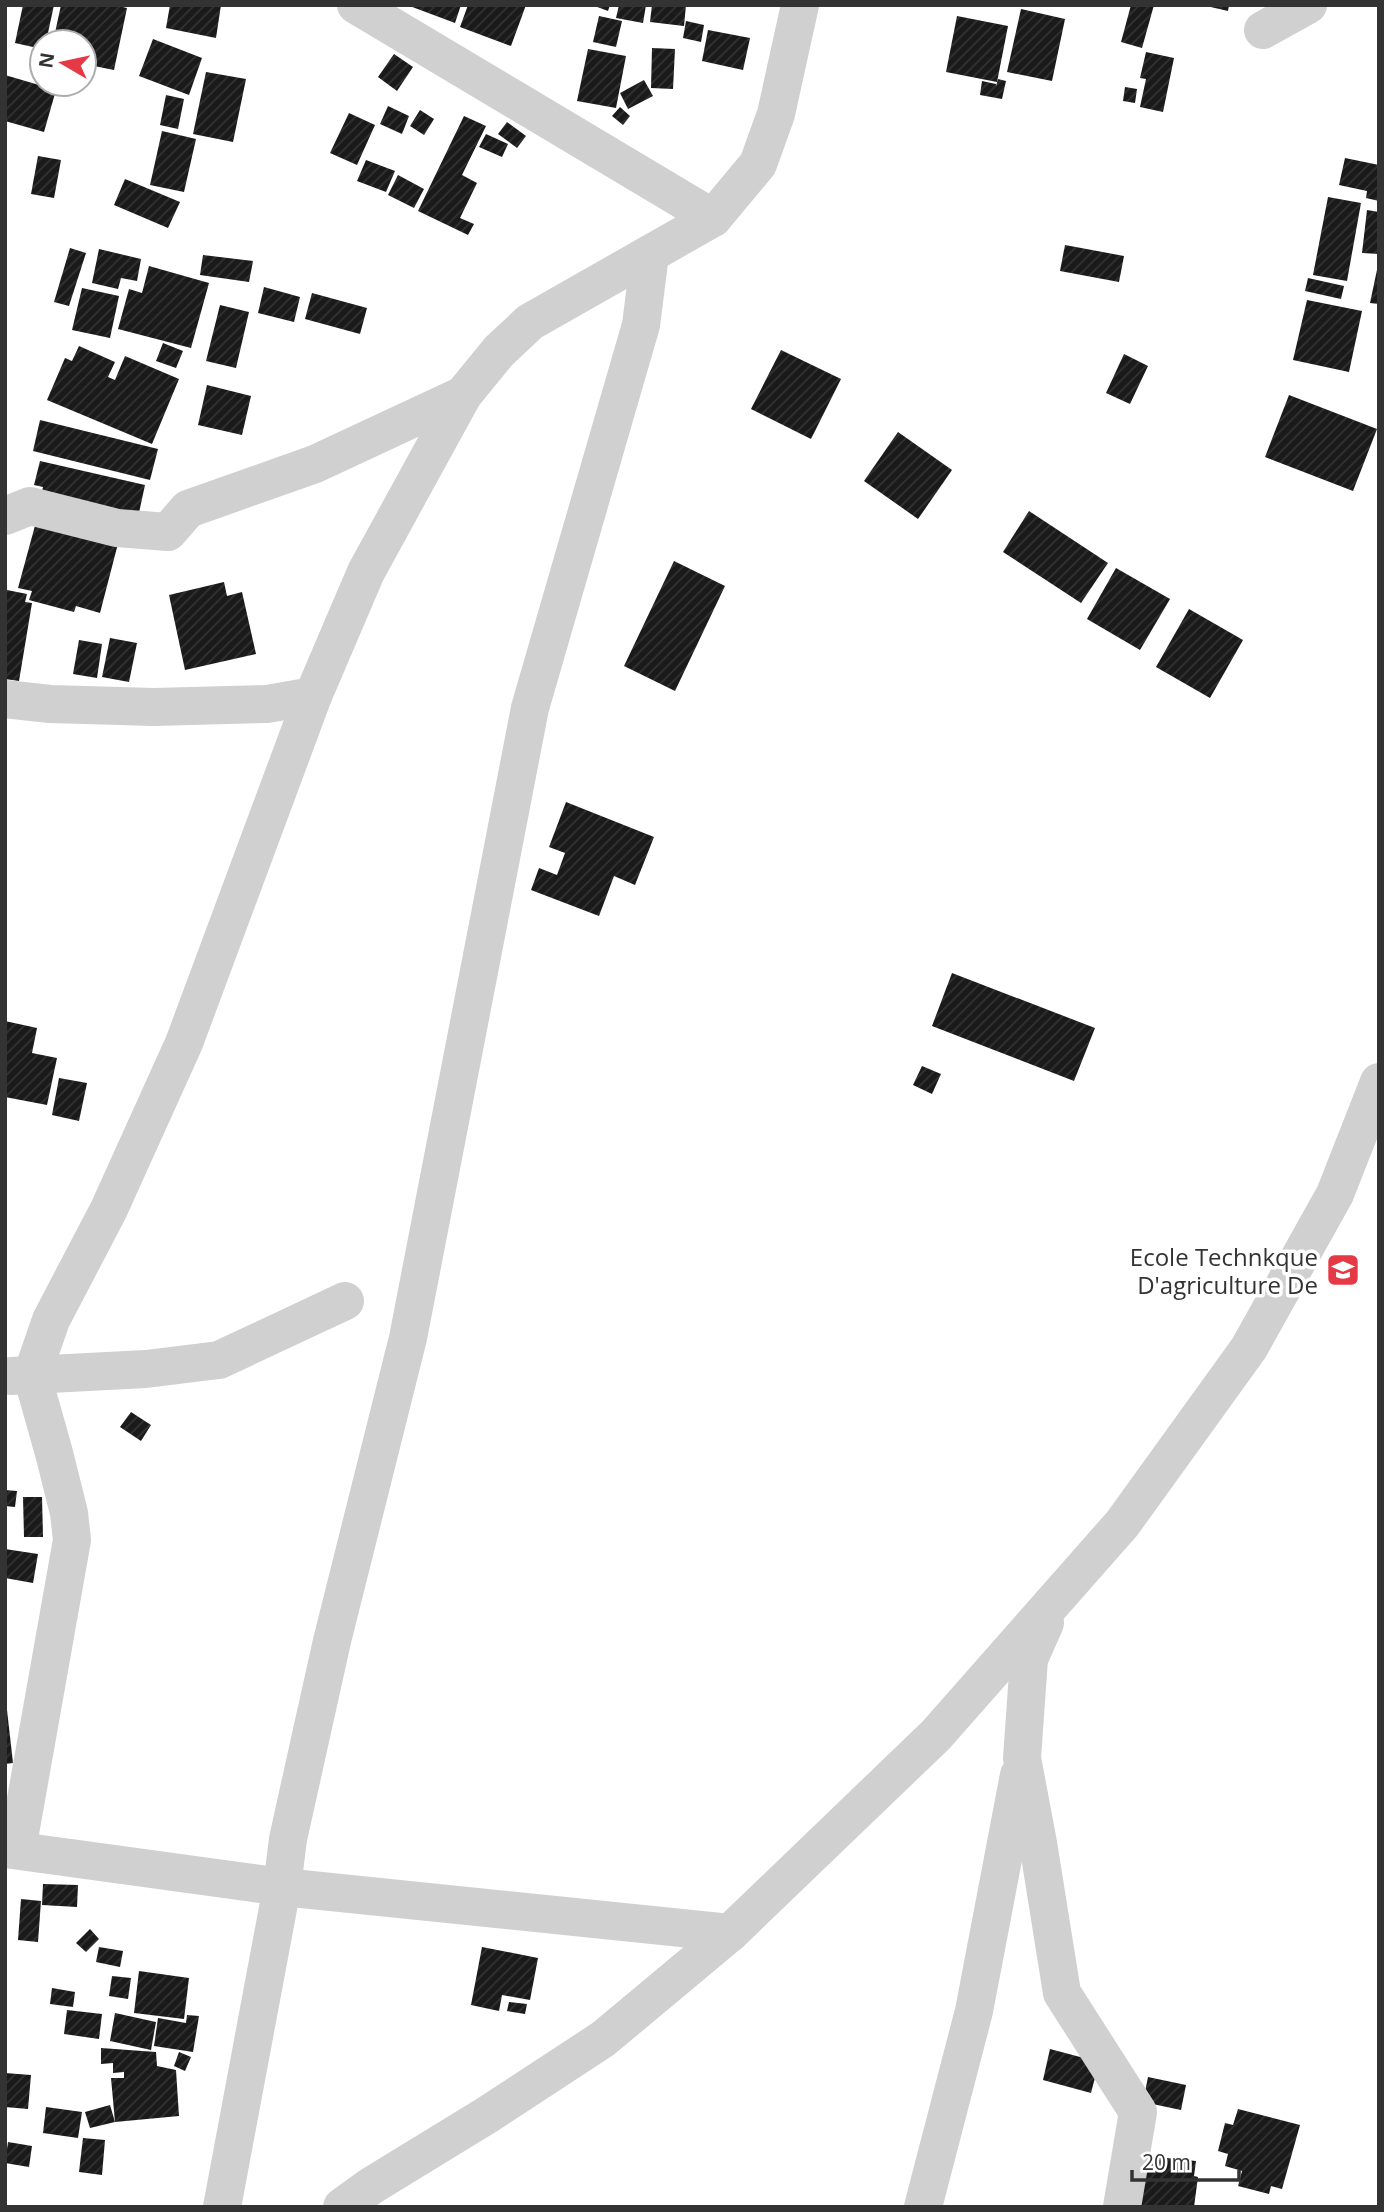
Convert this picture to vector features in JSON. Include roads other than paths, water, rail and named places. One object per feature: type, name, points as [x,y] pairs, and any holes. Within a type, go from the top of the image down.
[{"type":"street","points":[[356,5],[713,218]]},
{"type":"street","points":[[19,1376],[109,1209],[184,1043],[313,696],[366,572],[463,395],[499,351],[530,322],[713,218],[758,164],[776,114],[800,5]]},
{"type":"street","points":[[1263,30],[1308,5]]},
{"type":"street","points":[[222,2207],[282,1887],[288,1839],[332,1641],[408,1338],[530,708],[641,325],[650,254]]},
{"type":"street","points":[[5,516],[30,506],[117,528],[169,532],[188,509],[315,464],[463,395]]},
{"type":"street","points":[[5,699],[50,704],[155,707],[267,704],[313,696]]},
{"type":"street","points":[[342,2207],[603,2039],[730,1933],[936,1735],[1122,1524],[1249,1348],[1335,1194],[1379,1082]]},
{"type":"street","points":[[19,1376],[146,1368],[219,1360],[345,1301]]},
{"type":"street","points":[[19,1376],[57,1465],[69,1513],[72,1540],[11,1849],[282,1887],[730,1933]]},
{"type":"street","points":[[923,2207],[974,2011],[1022,1758],[1029,1659],[1055,1601]]},
{"type":"street","points":[[1022,1758],[1062,1993],[1138,2112],[1122,2207]]},
{"type":"place","name":"Ecole Technkque D'agriculture De","points":[[1343,1270]]}]
